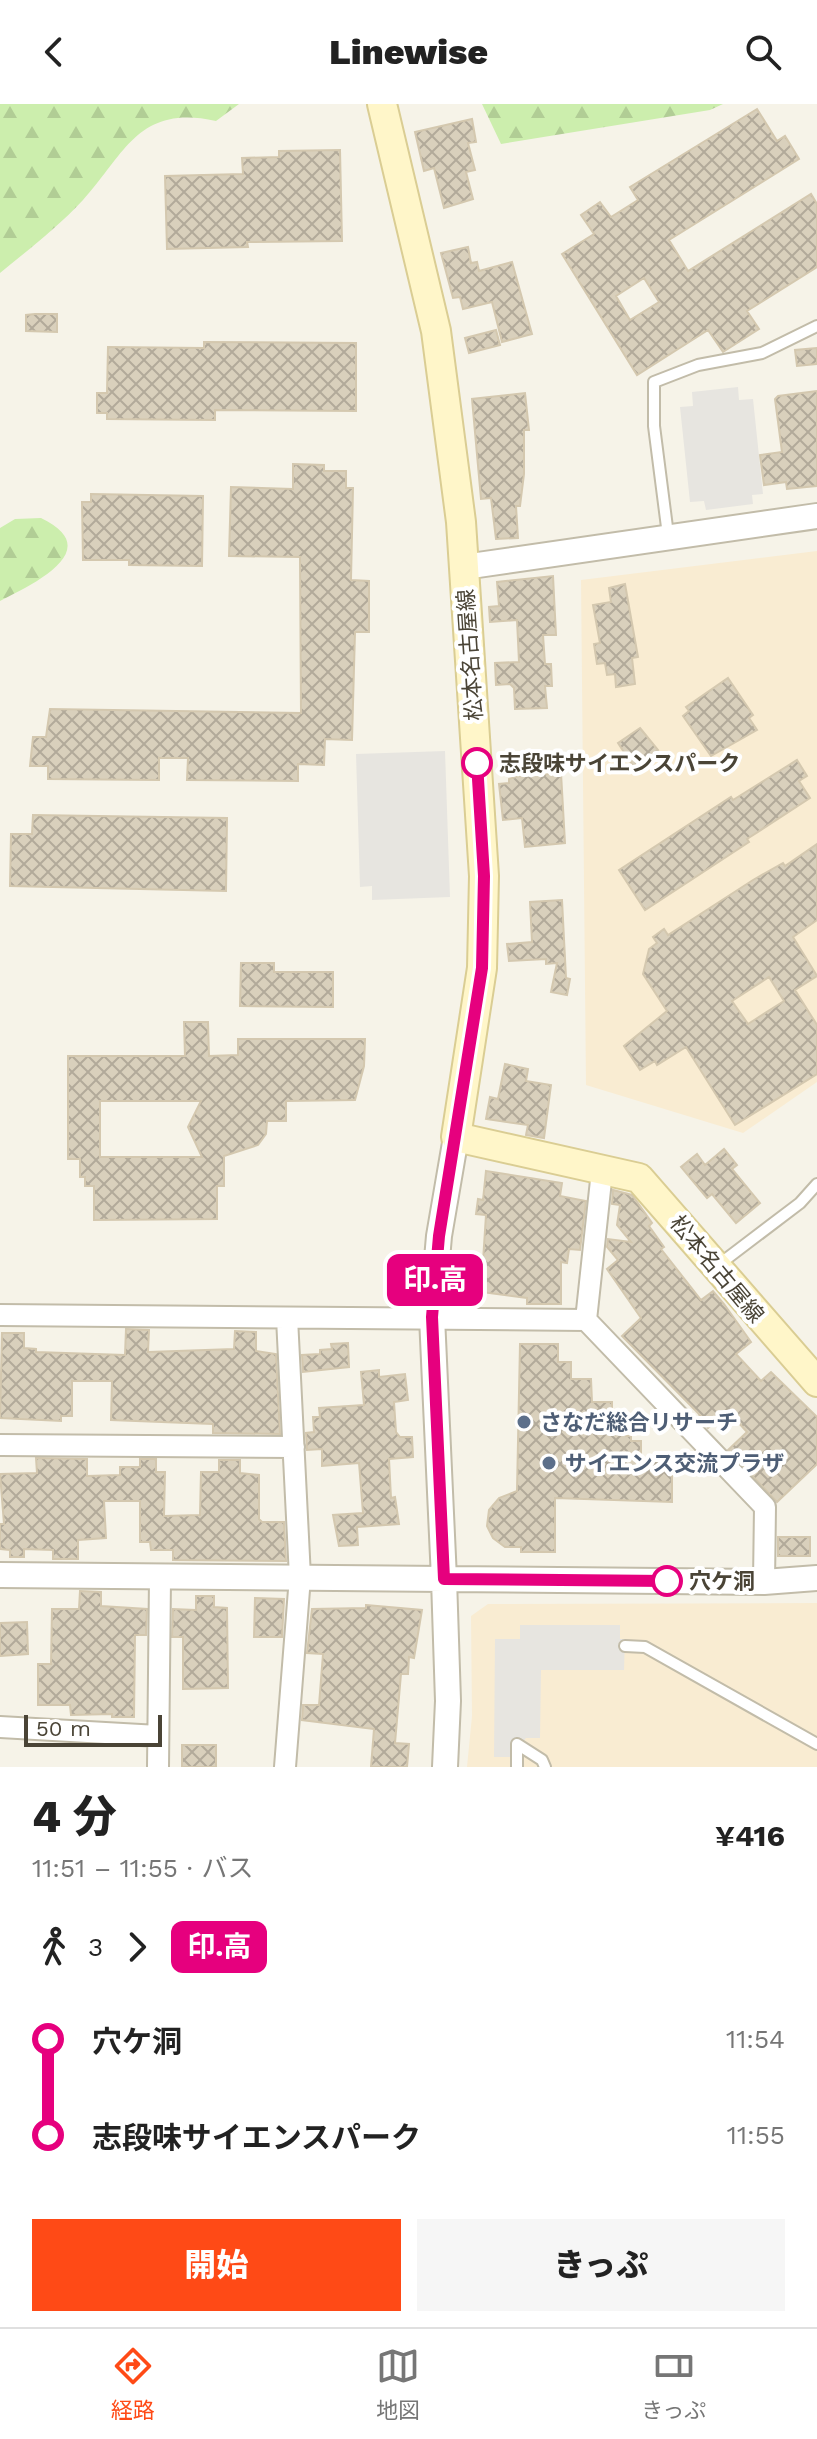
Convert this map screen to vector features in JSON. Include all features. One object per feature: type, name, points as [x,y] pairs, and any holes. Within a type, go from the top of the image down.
[{"type":"main road","name":"松本名古屋線","points":[[382,104],[436,331],[464,567],[484,908],[482,968],[456,1137],[639,1178],[817,1382]]},
{"type":"street","points":[[464,567],[668,535],[817,516]]},
{"type":"street","points":[[445,1767],[448,1701],[432,1317],[439,1236],[456,1137]]},
{"type":"street","points":[[586,1320],[602,1171]]},
{"type":"street","points":[[0,1315],[586,1320],[765,1507],[764,1582]]},
{"type":"street","points":[[285,1767],[300,1577],[287,1318]]},
{"type":"street","points":[[0,1445],[294,1447]]},
{"type":"street","points":[[0,1575],[160,1579],[300,1577],[764,1582],[817,1578]]},
{"type":"street","points":[[158,1767],[160,1579]]},
{"type":"street","points":[[0,1727],[158,1736]]},
{"type":"lane","points":[[668,535],[654,426],[654,382],[698,365],[762,353],[817,326]]},
{"type":"lane","points":[[716,1268],[800,1203],[817,1184]]},
{"type":"lane","points":[[625,1646],[645,1647],[817,1744]]},
{"type":"lane","points":[[517,1767],[517,1744],[542,1760],[545,1767]]},
{"type":"shaded area","points":[[738,387],[739,400],[753,399],[763,494],[752,495],[753,504],[706,510],[704,501],[690,502],[680,407],[693,406],[692,392]]},
{"type":"shaded area","points":[[817,551],[817,1082],[743,1133],[586,1085],[581,580]]},
{"type":"shaded area","points":[[445,751],[450,897],[372,900],[372,886],[360,887],[356,754]]},
{"type":"shaded area","points":[[817,1603],[817,1767],[467,1767],[472,1716],[471,1616],[488,1604]]},
{"type":"shaded area","points":[[520,1625],[620,1625],[620,1639],[625,1639],[624,1670],[541,1670],[540,1738],[526,1738],[510,1757],[494,1757],[495,1639],[520,1639]]},
{"type":"green space","points":[[0,104],[239,104],[216,121],[190,118],[168,120],[151,126],[123,150],[73,210],[0,273]]},
{"type":"green space","points":[[482,104],[723,104],[710,110],[501,144]]},
{"type":"green space","points":[[41,518],[60,530],[67,542],[66,554],[44,576],[0,601],[0,528],[15,519]]},
{"type":"building","points":[[757,109],[777,141],[785,136],[799,159],[669,240],[688,271],[811,194],[817,204],[817,267],[747,311],[759,329],[723,352],[708,330],[637,375],[562,254],[594,234],[581,215],[600,202],[611,217],[638,200],[630,187]],"holes":[[[644,278],[659,302],[630,320],[616,296]]]},
{"type":"building","points":[[472,119],[476,142],[468,143],[475,170],[466,172],[473,199],[444,208],[434,168],[424,171],[415,132]]},
{"type":"building","points":[[340,150],[342,241],[247,242],[248,247],[167,249],[165,176],[243,174],[242,158],[279,157],[279,151]]},
{"type":"building","points":[[468,247],[471,263],[477,262],[479,271],[512,262],[532,334],[502,342],[492,302],[463,309],[460,297],[453,298],[441,253]]},
{"type":"building","points":[[57,314],[57,332],[26,331],[26,315]]},
{"type":"building","points":[[496,330],[500,345],[469,353],[465,338]]},
{"type":"building","points":[[204,342],[356,343],[356,411],[215,410],[215,420],[107,419],[107,413],[97,413],[97,393],[107,393],[108,347],[204,348]]},
{"type":"building","points":[[817,348],[817,364],[797,366],[795,350]]},
{"type":"building","points":[[817,391],[817,486],[787,489],[786,482],[764,485],[760,455],[782,452],[775,399]]},
{"type":"building","points":[[525,393],[529,430],[524,430],[524,474],[520,506],[516,506],[518,538],[496,539],[491,498],[481,499],[472,399]]},
{"type":"building","points":[[293,464],[324,465],[324,471],[346,471],[346,488],[353,488],[351,580],[369,581],[369,632],[355,632],[352,740],[325,739],[324,765],[298,764],[298,781],[187,780],[188,758],[159,758],[159,780],[48,779],[48,766],[30,766],[33,737],[46,737],[50,709],[301,713],[300,557],[229,556],[231,487],[293,489]]},
{"type":"building","points":[[91,494],[203,496],[202,566],[129,565],[129,560],[83,560],[82,502],[91,502]]},
{"type":"building","points":[[553,576],[556,635],[543,635],[545,664],[551,664],[552,686],[545,686],[547,708],[515,709],[514,688],[510,684],[496,685],[495,663],[519,662],[517,620],[490,622],[489,607],[499,606],[497,582]]},
{"type":"building","points":[[625,584],[638,657],[632,658],[635,684],[616,687],[615,674],[607,675],[605,663],[597,664],[594,644],[600,643],[593,605],[611,602],[609,588]]},
{"type":"building","points":[[728,678],[753,715],[749,718],[757,730],[711,756],[683,716],[689,711],[686,707]]},
{"type":"building","points":[[640,728],[658,750],[633,766],[618,743]]},
{"type":"building","points":[[797,760],[807,776],[799,781],[810,798],[645,910],[619,870],[731,797],[733,800]]},
{"type":"building","points":[[561,773],[565,843],[525,847],[522,818],[503,820],[499,784],[509,783],[509,779],[519,776]]},
{"type":"building","points":[[33,815],[227,818],[226,891],[10,886],[11,834],[32,834]]},
{"type":"building","points":[[817,844],[817,920],[793,937],[817,976],[795,990],[817,1025],[817,1074],[735,1125],[686,1047],[657,1065],[655,1061],[640,1070],[624,1046],[667,1011],[643,974],[649,949],[657,943],[653,937],[664,929],[668,935],[753,880],[783,863],[785,866]],"holes":[[[769,977],[784,1001],[748,1024],[732,1001]]]},
{"type":"building","points":[[562,900],[566,978],[570,979],[567,995],[551,992],[557,963],[546,964],[546,959],[509,961],[507,944],[532,942],[530,902]]},
{"type":"building","points":[[241,963],[274,963],[274,972],[333,972],[333,1007],[240,1006]]},
{"type":"building","points":[[184,1022],[208,1022],[209,1056],[238,1055],[238,1039],[365,1039],[364,1066],[355,1100],[286,1101],[286,1121],[267,1121],[266,1134],[258,1145],[224,1156],[224,1186],[217,1186],[217,1219],[94,1220],[94,1186],[85,1186],[85,1177],[80,1177],[80,1159],[68,1159],[68,1056],[185,1056]],"holes":[[[100,1101],[201,1101],[188,1127],[202,1157],[100,1157]]]},
{"type":"building","points":[[505,1064],[528,1069],[526,1081],[551,1085],[544,1138],[526,1135],[528,1125],[486,1119],[490,1097],[498,1099]]},
{"type":"building","points":[[724,1149],[737,1165],[732,1169],[760,1203],[736,1223],[712,1194],[707,1198],[681,1167],[697,1154],[705,1165]]},
{"type":"building","points":[[486,1171],[562,1183],[560,1196],[586,1201],[580,1250],[569,1249],[567,1263],[561,1262],[561,1304],[527,1304],[527,1298],[481,1292],[486,1215],[476,1214],[478,1199],[483,1200]]},
{"type":"building","points":[[613,1190],[632,1195],[652,1223],[649,1226],[664,1247],[661,1249],[701,1300],[713,1291],[724,1304],[751,1342],[736,1354],[761,1381],[771,1372],[817,1417],[817,1464],[777,1502],[728,1450],[747,1432],[728,1411],[708,1428],[698,1413],[622,1336],[641,1318],[607,1269],[618,1260],[607,1247],[608,1239],[631,1242],[617,1225],[620,1205],[612,1204]]},
{"type":"building","points":[[126,1329],[149,1330],[148,1352],[234,1349],[235,1331],[256,1332],[256,1351],[276,1354],[280,1434],[213,1433],[213,1424],[111,1420],[112,1381],[72,1381],[72,1416],[61,1416],[61,1421],[0,1418],[2,1333],[24,1333],[24,1348],[36,1349],[36,1352],[125,1355]]},
{"type":"building","points":[[348,1343],[349,1367],[303,1372],[302,1355],[320,1354],[320,1350],[332,1349],[331,1344]]},
{"type":"building","points":[[520,1344],[558,1344],[558,1362],[571,1362],[571,1379],[591,1379],[592,1402],[612,1402],[612,1414],[626,1413],[626,1436],[631,1436],[631,1441],[641,1441],[641,1458],[672,1458],[672,1502],[555,1498],[555,1552],[521,1552],[521,1547],[505,1547],[493,1538],[487,1526],[489,1510],[499,1498],[517,1491]]},
{"type":"building","points":[[379,1370],[379,1377],[405,1374],[408,1400],[394,1402],[396,1432],[400,1437],[412,1437],[413,1457],[389,1459],[391,1498],[395,1497],[399,1524],[357,1527],[358,1545],[339,1546],[333,1515],[363,1513],[359,1463],[322,1466],[322,1449],[307,1450],[306,1433],[314,1432],[313,1417],[320,1417],[319,1408],[364,1405],[361,1372]]},
{"type":"building","points":[[36,1458],[87,1459],[87,1476],[120,1475],[120,1467],[140,1467],[140,1459],[156,1459],[156,1472],[165,1472],[164,1516],[200,1515],[201,1472],[219,1472],[219,1460],[240,1460],[240,1473],[259,1475],[259,1519],[262,1522],[284,1522],[286,1561],[173,1560],[173,1550],[151,1550],[150,1542],[140,1542],[140,1501],[104,1501],[106,1538],[78,1540],[78,1559],[53,1559],[53,1550],[24,1549],[24,1557],[10,1557],[10,1550],[0,1549],[0,1524],[4,1524],[0,1474],[37,1473]]},
{"type":"building","points":[[778,1537],[810,1537],[810,1556],[778,1556]]},
{"type":"building","points":[[80,1591],[101,1592],[101,1606],[147,1609],[146,1635],[135,1635],[134,1717],[71,1715],[70,1705],[38,1705],[38,1664],[51,1664],[52,1609],[79,1609]]},
{"type":"building","points":[[196,1596],[214,1596],[214,1607],[227,1608],[228,1688],[183,1689],[183,1637],[172,1637],[173,1609],[196,1610]]},
{"type":"building","points":[[255,1598],[284,1599],[282,1637],[254,1637]]},
{"type":"building","points":[[366,1605],[422,1610],[414,1658],[409,1657],[408,1674],[401,1674],[395,1743],[409,1744],[407,1767],[371,1767],[374,1729],[302,1720],[303,1705],[319,1705],[323,1654],[307,1653],[312,1609],[366,1608]]},
{"type":"building","points":[[27,1622],[28,1654],[0,1656],[0,1623]]},
{"type":"building","points":[[182,1745],[216,1745],[216,1767],[182,1767]]},
{"type":"bus line","name":"印.高","points":[[477,763],[484,876],[482,968],[439,1236],[432,1317],[444,1579],[667,1581]]},
{"type":"place","name":"志段味サイエンスパーク","points":[[477,763]]},
{"type":"place","name":"さなだ総合リサーチ","points":[[524,1422]]},
{"type":"place","name":"サイエンス交流プラザ","points":[[549,1463]]},
{"type":"place","name":"穴ケ洞","points":[[667,1581]]}]
